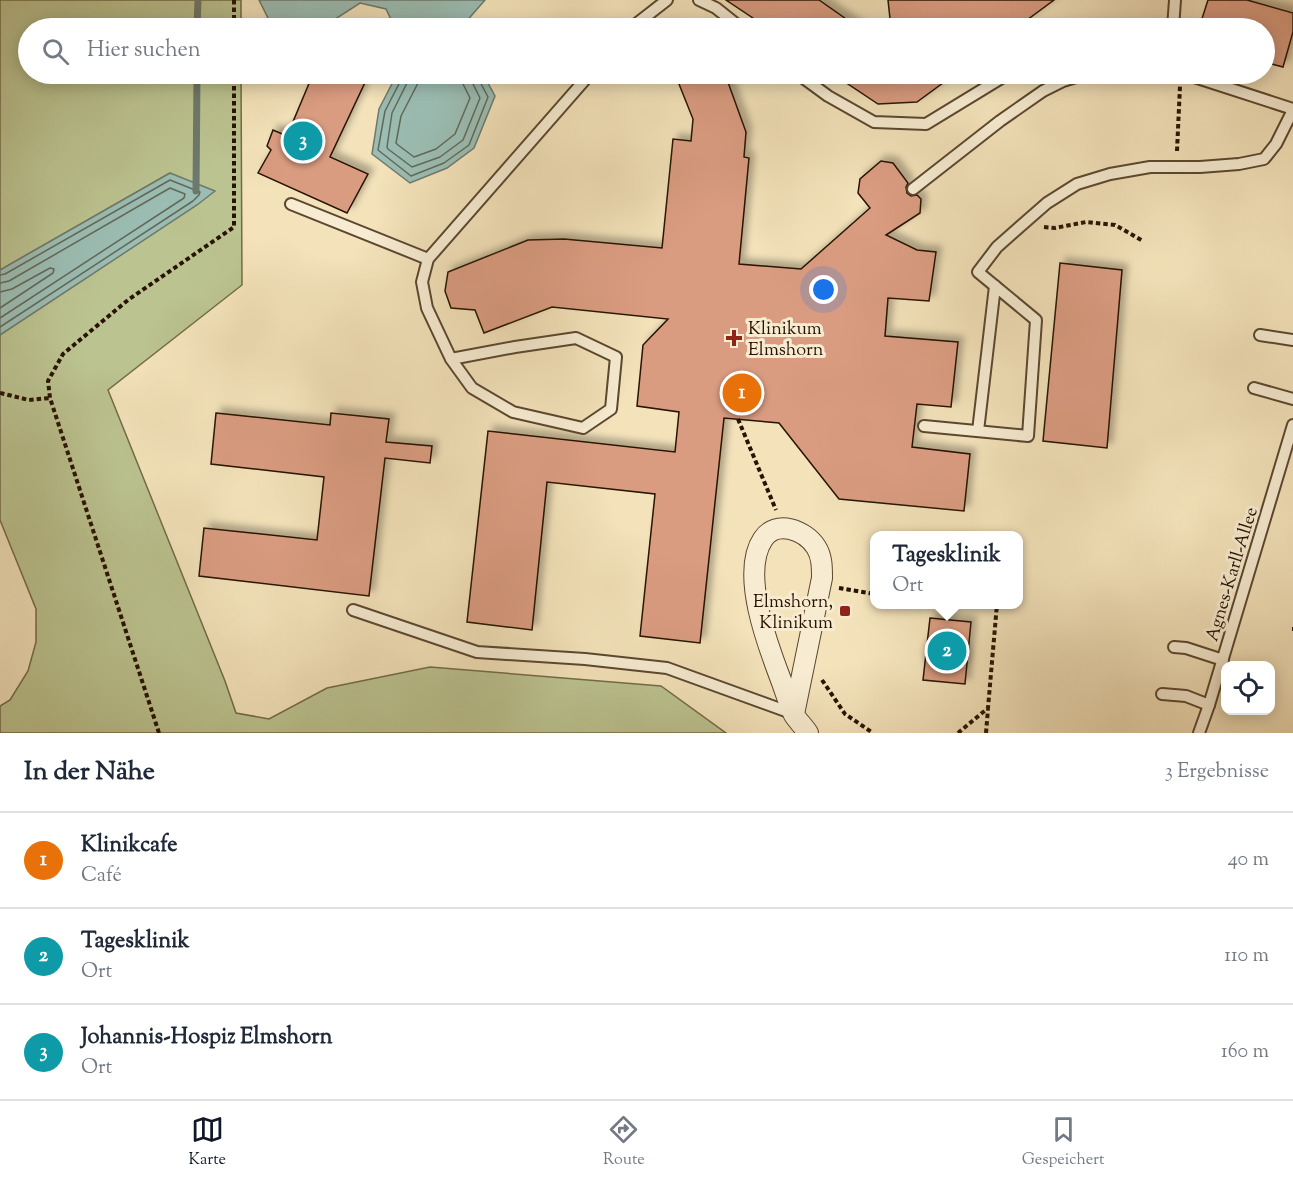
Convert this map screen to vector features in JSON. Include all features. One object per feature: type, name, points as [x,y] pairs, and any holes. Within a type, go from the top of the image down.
[{"type":"street","points":[[794,714],[822,578],[821,559],[817,547],[805,534],[784,528],[770,532],[763,538],[754,564],[754,581],[765,638],[794,714],[808,733]]},
{"type":"lane","points":[[644,18],[667,0]]},
{"type":"lane","points":[[699,0],[716,8],[728,18]]},
{"type":"lane","points":[[1174,18],[1175,0]]},
{"type":"lane","points":[[451,359],[576,338],[616,357],[611,410],[583,428],[513,412],[472,388],[451,359],[427,308],[422,282],[428,259],[581,84]]},
{"type":"lane","points":[[812,84],[874,122],[926,124],[992,84]]},
{"type":"lane","points":[[913,189],[1000,121],[1057,84]]},
{"type":"lane","points":[[924,426],[1028,436],[1036,320],[978,272],[997,247],[1047,203],[1077,184],[1110,174],[1150,167],[1239,164],[1264,159],[1276,144],[1293,110],[1206,84]]},
{"type":"lane","points":[[291,204],[428,259]]},
{"type":"lane","points":[[978,431],[995,286]]},
{"type":"lane","points":[[1260,335],[1293,340]]},
{"type":"lane","points":[[1254,388],[1293,399]]},
{"type":"lane","name":"Agnes-Karll-Allee","points":[[1199,733],[1293,424]]},
{"type":"lane","points":[[354,610],[477,652],[585,659],[667,668],[794,714]]},
{"type":"lane","points":[[1174,646],[1222,660]]},
{"type":"lane","points":[[1162,694],[1186,696],[1209,705]]},
{"type":"path","points":[[234,0],[234,18]]},
{"type":"path","points":[[159,733],[51,398],[48,381],[63,354],[128,300],[234,227],[234,84]]},
{"type":"path","points":[[1176,167],[1181,84]]},
{"type":"path","points":[[1023,224],[1055,228],[1086,222],[1115,225],[1143,241]]},
{"type":"path","points":[[0,393],[28,399],[51,398]]},
{"type":"path","points":[[738,419],[784,528]]},
{"type":"path","points":[[820,585],[870,593]]},
{"type":"path","points":[[986,733],[997,609]]},
{"type":"path","points":[[808,642],[822,682],[845,714],[873,733]]},
{"type":"path","points":[[958,733],[988,708]]},
{"type":"green space","points":[[0,0],[241,0],[241,18],[18,18],[18,84],[241,84],[242,285],[108,390],[236,713],[269,719],[327,688],[430,667],[661,686],[726,733],[0,733],[0,706],[10,700],[28,671],[36,642],[36,609],[0,520],[0,334],[170,173],[0,270]]},
{"type":"water","points":[[259,0],[485,0],[469,18],[390,18],[386,9],[360,3],[337,18],[268,18]]},
{"type":"water","points":[[392,84],[488,84],[495,96],[474,148],[447,168],[410,183],[372,154],[379,109]]},
{"type":"water","points":[[170,173],[215,191],[0,335],[0,270]]},
{"type":"building","points":[[726,0],[819,0],[845,18],[753,18]]},
{"type":"building","points":[[888,0],[1054,0],[1030,18],[890,18]]},
{"type":"building","points":[[1208,0],[1247,0],[1293,13],[1293,32],[1283,67],[1275,65],[1275,18],[1202,18]]},
{"type":"building","points":[[309,84],[364,84],[330,157],[368,174],[347,213],[258,173],[271,150],[267,146],[273,130],[287,136]]},
{"type":"building","points":[[679,84],[729,84],[746,132],[744,157],[749,158],[739,264],[801,269],[870,208],[858,193],[860,179],[881,161],[893,163],[908,183],[907,193],[911,196],[917,195],[921,199],[920,213],[886,235],[917,250],[936,252],[929,301],[888,298],[885,336],[958,342],[951,407],[917,404],[912,447],[970,454],[964,511],[839,499],[779,423],[724,418],[700,643],[640,636],[655,494],[547,482],[532,630],[467,622],[488,431],[675,452],[679,412],[637,406],[643,345],[668,319],[552,307],[484,333],[475,310],[451,308],[445,291],[448,272],[528,240],[564,239],[662,248],[673,139],[691,141],[693,119]]},
{"type":"building","points":[[848,84],[941,84],[917,102],[878,104]]},
{"type":"building","points":[[1060,263],[1122,270],[1107,448],[1043,441]]},
{"type":"building","points":[[216,413],[330,425],[331,413],[389,419],[386,442],[432,446],[430,463],[385,458],[369,596],[199,576],[204,528],[317,540],[324,477],[211,464]]},
{"type":"building","points":[[930,618],[971,622],[965,684],[923,680]]},
{"type":"waterway","points":[[197,18],[198,0]]},
{"type":"waterway","points":[[196,191],[197,84]]},
{"type":"place","name":"Johannis-Hospiz Elmshorn","points":[[303,141]]},
{"type":"place","name":"Klinikum Elmshorn","points":[[734,338]]},
{"type":"place","name":"Klinikcafe","points":[[742,393]]},
{"type":"place","name":"Elmshorn, Klinikum","points":[[845,611]]},
{"type":"place","name":"Tagesklinik","points":[[947,651]]}]
